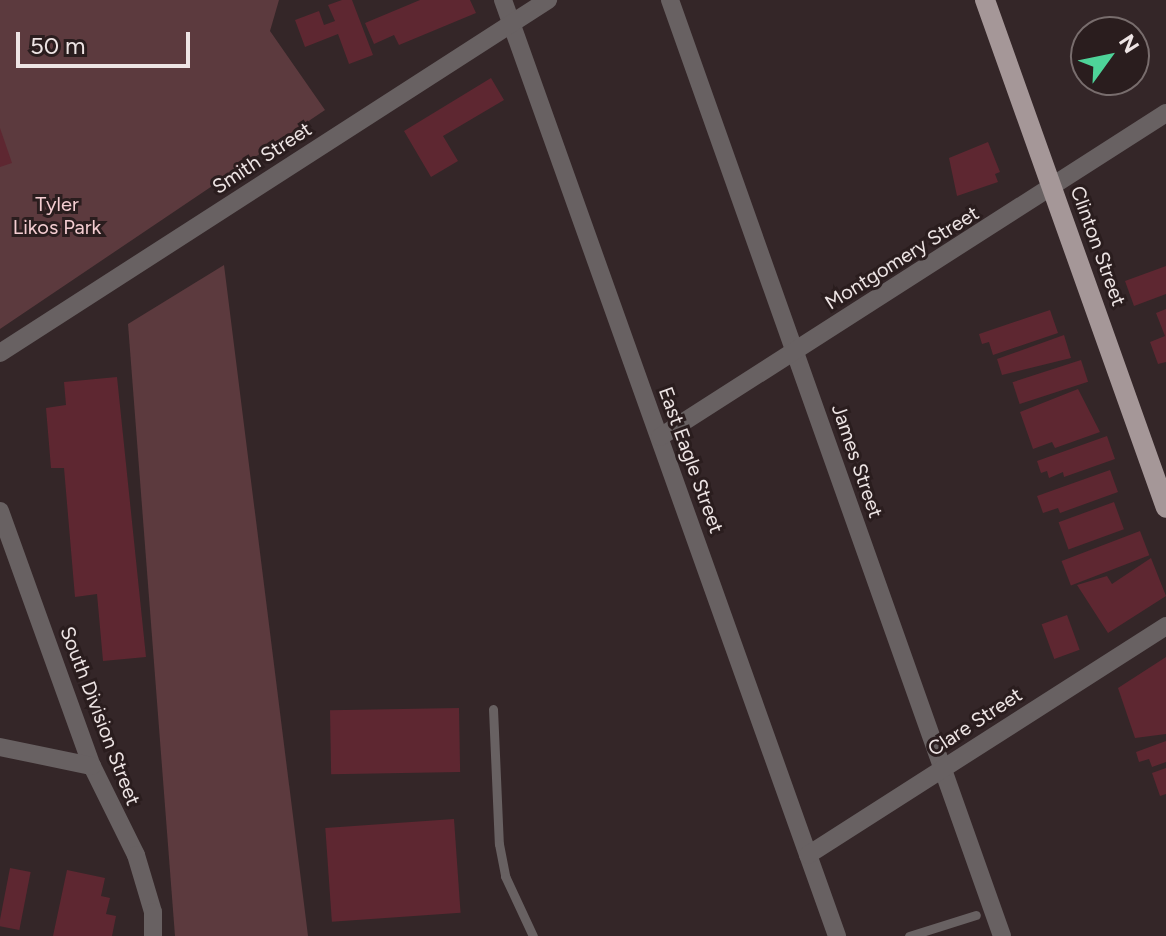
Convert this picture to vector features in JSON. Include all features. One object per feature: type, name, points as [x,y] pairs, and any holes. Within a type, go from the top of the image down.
[{"type":"main road","name":"Clinton Street","points":[[985,0],[1166,508]]},
{"type":"street","name":"East Eagle Street","points":[[503,0],[837,936]]},
{"type":"street","name":"Smith Street","points":[[0,353],[548,0]]},
{"type":"street","name":"James Street","points":[[670,0],[1002,936]]},
{"type":"street","name":"Montgomery Street","points":[[660,437],[1166,113]]},
{"type":"street","name":"South Division Street","points":[[0,511],[92,766],[136,855],[153,912],[153,936]]},
{"type":"street","name":"Clare Street","points":[[808,855],[1166,626]]},
{"type":"street","points":[[0,747],[92,766]]},
{"type":"lane","points":[[493,709],[499,844],[505,876],[533,936]]},
{"type":"lane","points":[[909,936],[976,915]]},
{"type":"green space","name":"Tyler Likos Park","points":[[0,0],[279,0],[270,31],[325,110],[0,329]]},
{"type":"green space","points":[[224,265],[308,936],[175,936],[128,324]]},
{"type":"building","points":[[352,0],[373,55],[349,64],[338,34],[305,47],[295,20],[319,11],[324,25],[335,21],[328,5]]},
{"type":"building","points":[[420,0],[470,0],[476,13],[399,45],[394,35],[374,44],[365,23]]},
{"type":"building","points":[[491,78],[504,100],[443,136],[458,161],[431,177],[404,131]]},
{"type":"building","points":[[0,128],[12,163],[0,167]]},
{"type":"building","points":[[988,142],[1000,172],[995,174],[998,182],[957,196],[949,158]]},
{"type":"building","points":[[1166,266],[1166,294],[1134,306],[1125,281]]},
{"type":"building","points":[[1166,309],[1166,362],[1158,364],[1150,342],[1165,336],[1156,313]]},
{"type":"building","points":[[1050,310],[1058,333],[993,355],[989,342],[982,344],[979,334]]},
{"type":"building","points":[[1064,335],[1071,358],[1002,375],[997,359]]},
{"type":"building","points":[[1081,360],[1088,382],[1020,404],[1013,382]]},
{"type":"building","points":[[117,377],[146,657],[103,661],[97,594],[75,597],[64,468],[51,468],[46,408],[66,405],[64,382]]},
{"type":"building","points":[[1078,389],[1100,432],[1055,448],[1052,442],[1033,449],[1020,412]]},
{"type":"building","points":[[1107,436],[1115,459],[1064,477],[1063,472],[1049,478],[1047,471],[1041,473],[1037,461]]},
{"type":"building","points":[[1110,470],[1118,492],[1060,513],[1058,508],[1043,513],[1037,496]]},
{"type":"building","points":[[1114,502],[1124,529],[1068,549],[1059,522]]},
{"type":"building","points":[[1140,531],[1149,555],[1071,585],[1062,561]]},
{"type":"building","points":[[1151,558],[1166,596],[1108,633],[1077,585],[1107,576],[1112,584]]},
{"type":"building","points":[[1067,615],[1080,650],[1054,659],[1042,624]]},
{"type":"building","points":[[1166,657],[1166,734],[1135,738],[1118,688]]},
{"type":"building","points":[[459,708],[460,772],[331,774],[330,710]]},
{"type":"building","points":[[1166,741],[1166,762],[1152,767],[1149,759],[1139,762],[1136,752]]},
{"type":"building","points":[[1166,768],[1166,794],[1160,796],[1152,773]]},
{"type":"building","points":[[454,819],[461,913],[332,922],[325,828]]},
{"type":"building","points":[[10,868],[31,872],[19,930],[0,926]]},
{"type":"building","points":[[67,870],[105,878],[101,896],[110,898],[106,914],[116,916],[112,936],[53,936]]}]
